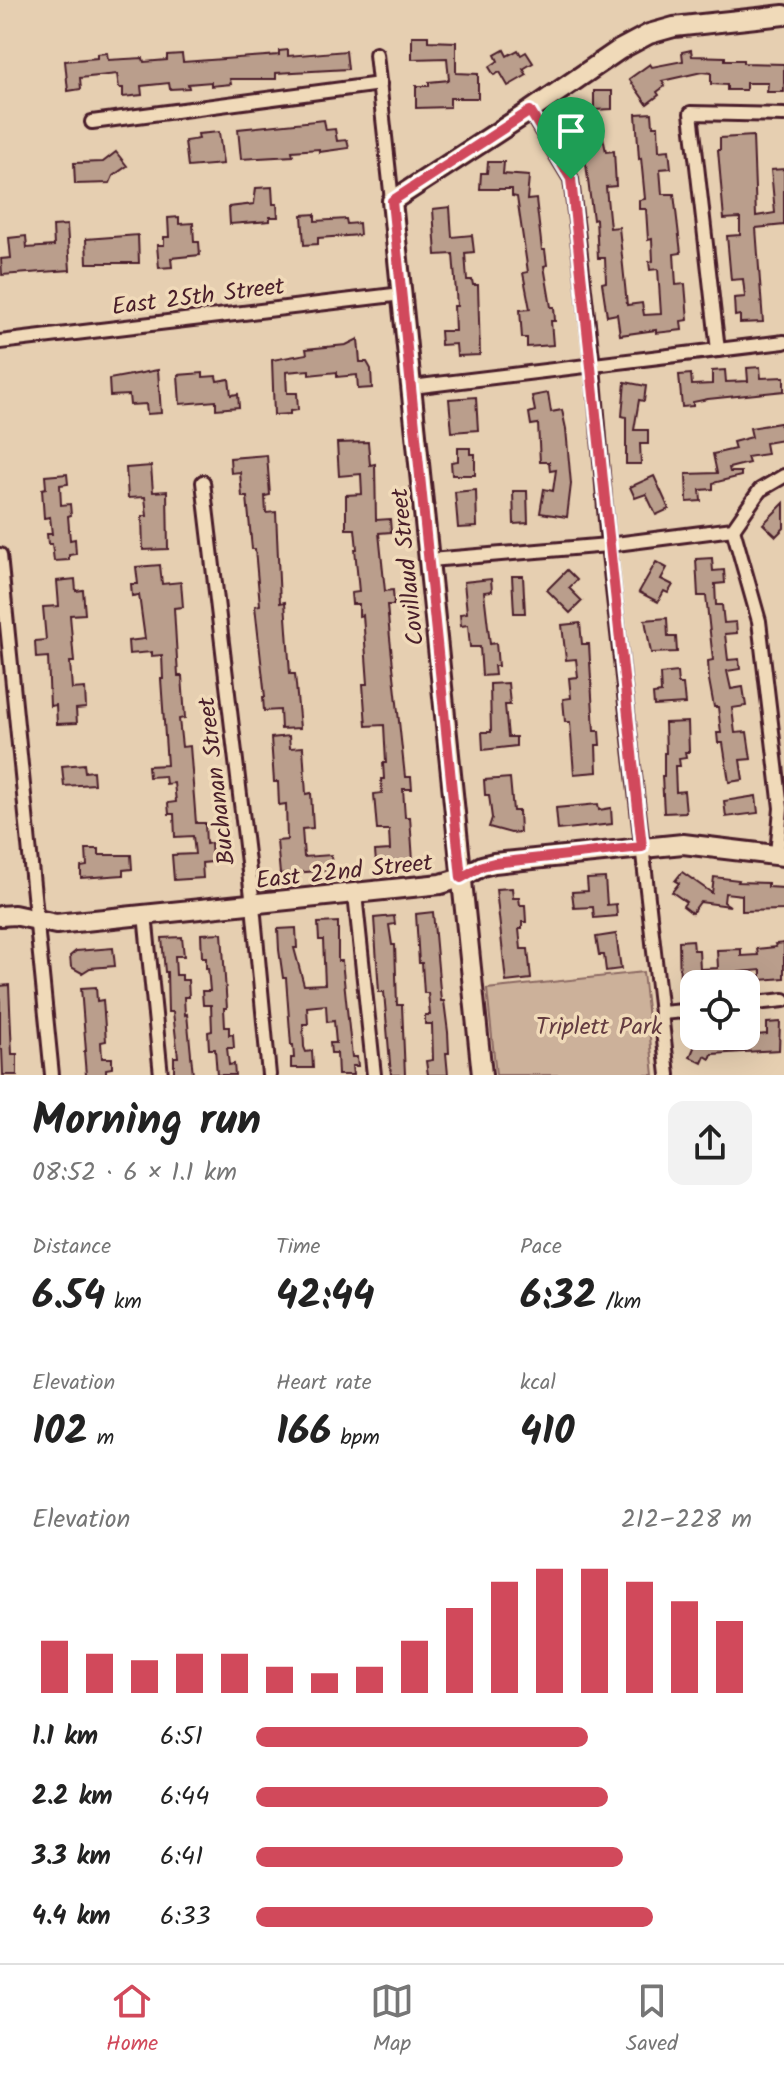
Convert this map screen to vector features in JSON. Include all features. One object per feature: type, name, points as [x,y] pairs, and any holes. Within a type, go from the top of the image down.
[{"type":"street","points":[[392,201],[619,50],[649,34],[674,27],[784,15]]},
{"type":"street","name":"Covillaud Street","points":[[376,54],[482,1075]]},
{"type":"street","points":[[92,122],[380,84]]},
{"type":"street","points":[[530,111],[571,179],[593,366],[608,545],[668,1075]]},
{"type":"street","points":[[718,350],[691,113],[784,115]]},
{"type":"street","name":"East 25th Street","points":[[0,342],[402,294]]},
{"type":"street","points":[[412,387],[784,342]]},
{"type":"street","points":[[430,560],[608,545],[733,529],[760,490],[784,476]]},
{"type":"street","name":"Buchanan Street","points":[[203,482],[253,905],[269,1075]]},
{"type":"street","points":[[733,529],[759,621],[781,808],[781,856]]},
{"type":"street","points":[[0,555],[3,612],[52,1075]]},
{"type":"street","name":"East 22nd Street","points":[[0,916],[14,915],[56,924],[253,905],[441,884],[494,863],[642,847],[697,844],[781,856]]},
{"type":"street","points":[[355,894],[374,1075]]},
{"type":"street","points":[[145,914],[161,1075]]},
{"type":"street","points":[[760,1003],[784,1000]]},
{"type":"street","points":[[662,1013],[680,1011]]},
{"type":"green space","name":"Triplett Park","points":[[643,972],[654,1075],[496,1075],[487,989]]},
{"type":"building","points":[[412,36],[428,36],[428,41],[456,42],[456,73],[478,74],[478,98],[450,98],[450,107],[416,108],[416,86],[449,80],[447,58],[412,59]]},
{"type":"building","points":[[288,50],[288,56],[346,51],[348,69],[276,73],[276,79],[230,79],[231,84],[188,84],[189,88],[170,89],[169,83],[141,86],[142,95],[123,97],[117,74],[80,78],[81,89],[68,91],[65,61],[97,58],[97,54],[107,53],[108,60],[143,58],[144,62],[167,60],[167,55],[182,54],[183,62],[279,55],[279,51]]},
{"type":"building","points":[[504,50],[507,56],[518,50],[521,55],[526,52],[533,63],[523,69],[527,75],[508,86],[500,72],[494,75],[489,67],[498,61],[495,55]]},
{"type":"building","points":[[691,50],[692,56],[725,57],[725,60],[743,60],[743,63],[784,64],[784,92],[767,92],[768,83],[746,83],[746,90],[727,90],[727,85],[711,84],[711,73],[702,72],[662,81],[665,86],[647,104],[629,79],[650,64],[652,67],[683,61],[682,52]]},
{"type":"building","points":[[594,91],[612,91],[612,109],[594,110]]},
{"type":"building","points":[[652,113],[653,126],[658,126],[659,151],[669,150],[671,168],[660,169],[662,194],[674,194],[681,253],[674,254],[676,285],[685,284],[688,320],[681,321],[682,330],[620,335],[617,314],[607,316],[602,283],[606,282],[605,258],[598,258],[596,219],[593,220],[583,140],[603,137],[606,152],[614,151],[616,186],[606,187],[610,228],[619,227],[627,305],[642,303],[644,315],[661,314],[658,269],[650,270],[649,262],[653,261],[652,239],[648,240],[646,209],[639,209],[639,200],[645,199],[636,114]]},
{"type":"building","points":[[324,120],[326,130],[335,129],[337,141],[347,140],[349,148],[319,152],[319,149],[292,151],[293,156],[241,159],[238,129]]},
{"type":"building","points":[[219,132],[223,164],[188,167],[185,141],[199,139],[198,134]]},
{"type":"building","points":[[753,136],[756,216],[775,213],[771,170],[784,169],[784,225],[756,228],[763,322],[740,323],[740,315],[735,316],[734,298],[745,297],[743,279],[731,280],[727,236],[740,235],[740,218],[724,219],[718,150],[720,138]]},
{"type":"building","points":[[116,152],[127,166],[113,176],[110,183],[75,184],[74,163],[103,162]]},
{"type":"building","points":[[488,162],[504,162],[503,174],[529,176],[527,200],[536,199],[542,250],[545,250],[547,265],[544,266],[551,307],[554,307],[555,321],[551,321],[553,345],[527,347],[527,338],[522,338],[520,310],[530,309],[523,273],[528,272],[517,197],[512,196],[512,189],[480,189],[481,173],[487,173]]},
{"type":"building","points":[[272,187],[278,217],[270,217],[270,221],[230,224],[229,207],[254,204],[256,188]]},
{"type":"building","points":[[450,207],[452,237],[472,235],[474,252],[465,253],[467,280],[478,285],[480,355],[457,356],[456,344],[441,345],[440,331],[455,331],[454,306],[457,306],[453,254],[436,255],[433,209]]},
{"type":"building","points":[[315,214],[315,221],[346,219],[347,224],[359,223],[360,235],[318,238],[318,244],[304,245],[302,215]]},
{"type":"building","points":[[179,217],[179,224],[193,223],[194,242],[199,242],[200,255],[171,258],[172,267],[159,268],[157,245],[164,245],[164,237],[169,237],[168,218]]},
{"type":"building","points":[[67,225],[70,270],[2,275],[1,259],[11,258],[9,238],[26,236],[27,248],[54,246],[53,226]]},
{"type":"building","points":[[138,235],[139,263],[87,263],[86,239]]},
{"type":"building","points":[[358,339],[360,362],[367,362],[371,369],[372,388],[358,389],[357,375],[337,377],[337,372],[309,375],[309,370],[286,372],[287,393],[297,393],[298,410],[274,415],[272,360],[307,354],[306,349],[346,345]]},
{"type":"building","points":[[760,367],[761,378],[784,377],[784,391],[708,399],[682,407],[679,375],[691,374],[692,385],[712,384],[712,371],[725,370],[726,382],[748,381],[747,368]]},
{"type":"building","points":[[158,370],[161,413],[147,414],[146,404],[130,405],[129,395],[110,396],[109,379]]},
{"type":"building","points":[[203,373],[203,377],[216,376],[217,381],[229,379],[231,395],[238,394],[239,407],[216,409],[216,401],[180,404],[178,375]]},
{"type":"building","points":[[625,382],[646,386],[644,401],[639,400],[634,430],[648,430],[648,444],[640,444],[641,464],[626,464],[626,417],[622,416]]},
{"type":"building","points":[[548,393],[551,412],[562,410],[566,429],[571,484],[567,517],[540,513],[544,489],[553,491],[556,470],[550,471],[549,462],[540,462],[538,424],[531,425],[529,413],[535,411],[532,396]]},
{"type":"building","points":[[476,397],[478,430],[452,432],[449,399]]},
{"type":"building","points":[[780,423],[783,440],[765,443],[767,454],[747,457],[749,463],[729,468],[730,472],[741,472],[741,476],[713,483],[713,489],[700,490],[701,501],[687,502],[686,474],[717,473],[713,454],[735,449],[733,442],[752,437],[750,428]]},
{"type":"building","points":[[368,442],[370,465],[375,464],[376,520],[390,519],[391,532],[379,533],[385,591],[393,590],[394,605],[387,605],[405,777],[411,777],[412,789],[403,789],[405,817],[410,817],[413,861],[376,863],[375,851],[390,850],[389,830],[377,830],[374,794],[382,793],[383,763],[386,763],[384,725],[366,726],[363,684],[368,684],[363,615],[359,616],[359,604],[352,604],[351,593],[359,592],[355,529],[346,529],[346,495],[362,494],[361,474],[339,476],[337,443]]},
{"type":"building","points":[[458,448],[470,448],[470,454],[475,454],[475,475],[452,475],[451,462],[458,461]]},
{"type":"building","points":[[267,455],[270,495],[265,496],[266,513],[276,512],[280,603],[285,602],[290,674],[295,674],[300,728],[281,729],[280,710],[264,711],[255,606],[260,605],[255,549],[252,549],[247,497],[242,497],[240,472],[231,473],[230,458]]},
{"type":"building","points":[[151,466],[153,492],[167,491],[168,549],[143,550],[142,516],[147,516],[145,497],[128,498],[126,468]]},
{"type":"building","points":[[67,474],[68,484],[60,485],[61,505],[70,504],[70,540],[75,539],[76,554],[69,555],[69,560],[54,561],[47,534],[52,534],[50,517],[44,518],[42,489],[46,488],[45,476]]},
{"type":"building","points":[[654,476],[669,509],[656,515],[646,494],[635,498],[630,487]]},
{"type":"building","points":[[476,490],[477,527],[458,528],[455,492]]},
{"type":"building","points":[[513,491],[527,491],[528,523],[514,524]]},
{"type":"building","points":[[784,503],[784,528],[776,536],[763,524]]},
{"type":"building","points":[[712,558],[713,571],[724,570],[725,583],[715,584],[716,605],[722,605],[724,623],[736,622],[737,633],[725,634],[728,660],[739,659],[740,669],[727,671],[731,689],[743,687],[746,706],[732,708],[735,733],[747,732],[751,759],[740,760],[743,780],[729,782],[723,743],[718,743],[717,733],[721,733],[718,707],[714,707],[709,680],[708,661],[713,660],[706,596],[698,596],[696,559]]},
{"type":"building","points":[[656,562],[667,568],[661,579],[673,585],[668,593],[664,591],[658,602],[639,592]]},
{"type":"building","points":[[160,565],[162,584],[181,582],[183,607],[174,608],[178,676],[182,676],[185,718],[179,719],[182,747],[190,746],[196,823],[205,823],[206,844],[211,843],[212,862],[202,863],[203,878],[174,880],[172,855],[195,854],[193,836],[175,837],[174,814],[169,814],[168,803],[176,802],[174,783],[166,784],[165,776],[149,777],[148,766],[167,765],[162,655],[152,656],[152,652],[129,654],[128,641],[145,639],[139,595],[132,596],[131,584],[138,584],[136,567]]},
{"type":"building","points":[[567,570],[577,580],[569,588],[582,601],[570,613],[547,590]]},
{"type":"building","points":[[512,576],[523,576],[525,613],[514,613]]},
{"type":"building","points":[[75,579],[76,591],[83,590],[85,614],[70,615],[74,662],[70,662],[72,689],[85,688],[86,708],[76,709],[77,723],[57,724],[56,705],[50,706],[48,657],[36,658],[35,641],[46,640],[43,607],[59,606],[57,581]]},
{"type":"building","points":[[491,579],[492,591],[484,592],[490,644],[496,643],[498,666],[494,666],[495,675],[482,676],[480,647],[470,647],[468,625],[461,626],[460,614],[467,613],[464,582]]},
{"type":"building","points":[[667,618],[668,637],[676,637],[677,652],[651,653],[645,620]]},
{"type":"building","points":[[580,623],[582,644],[589,644],[594,731],[599,731],[600,745],[596,745],[597,772],[574,774],[570,722],[565,722],[563,699],[571,698],[569,678],[578,677],[576,659],[566,660],[562,625]]},
{"type":"building","points":[[677,672],[678,684],[683,684],[685,704],[654,706],[653,694],[661,693],[660,674]]},
{"type":"building","points":[[508,683],[510,705],[505,705],[508,737],[516,737],[516,746],[483,750],[482,732],[491,732],[490,684]]},
{"type":"building","points":[[688,722],[689,752],[685,752],[686,758],[679,759],[680,766],[675,766],[676,792],[684,791],[686,812],[664,813],[662,776],[666,753],[665,723]]},
{"type":"building","points":[[289,736],[290,748],[303,747],[306,794],[311,793],[313,828],[302,829],[304,857],[331,855],[332,870],[280,874],[277,841],[287,840],[286,804],[279,805],[271,738]]},
{"type":"building","points":[[84,764],[85,772],[93,771],[94,784],[64,786],[62,766]]},
{"type":"building","points":[[510,778],[513,811],[519,811],[520,832],[511,833],[489,827],[492,818],[484,780]]},
{"type":"building","points":[[756,796],[758,813],[726,817],[724,801]]},
{"type":"building","points":[[598,804],[599,810],[611,808],[612,824],[558,830],[556,808]]},
{"type":"building","points":[[86,849],[99,849],[99,855],[131,855],[132,869],[123,870],[123,875],[81,878],[81,867],[87,866]]},
{"type":"building","points":[[682,872],[712,893],[714,877],[768,883],[768,887],[784,888],[784,910],[742,911],[742,895],[725,893],[724,902],[730,906],[700,902],[692,913],[683,906],[686,902],[672,892]]},
{"type":"building","points":[[605,878],[607,905],[616,904],[617,916],[594,918],[593,907],[574,908],[572,892],[588,891],[587,879]]},
{"type":"building","points":[[512,888],[513,898],[519,898],[520,905],[525,905],[526,922],[522,922],[522,929],[519,929],[521,949],[528,949],[531,979],[506,982],[496,889]]},
{"type":"building","points":[[433,912],[441,1001],[444,1001],[448,1032],[448,1075],[428,1075],[426,1061],[433,1060],[432,1024],[425,1024],[425,1015],[430,1015],[428,993],[424,993],[422,963],[419,963],[416,914]]},
{"type":"building","points":[[394,916],[395,924],[389,925],[392,945],[395,945],[397,1005],[402,1005],[405,1075],[391,1075],[384,992],[379,992],[374,918]]},
{"type":"building","points":[[338,922],[338,961],[342,961],[352,1057],[357,1057],[358,1066],[352,1066],[353,1075],[338,1075],[337,1053],[331,1053],[330,1043],[336,1043],[334,1021],[327,1022],[326,1005],[307,1007],[308,1024],[303,1024],[304,1047],[306,1052],[312,1051],[313,1068],[291,1068],[293,1045],[286,978],[283,978],[279,950],[278,929],[296,928],[297,948],[294,948],[304,985],[325,984],[323,940],[319,940],[318,923]]},
{"type":"building","points":[[222,933],[227,1008],[224,1008],[225,1027],[229,1027],[229,1035],[233,1034],[234,1048],[227,1048],[229,1065],[234,1064],[235,1075],[217,1075],[215,1049],[209,1049],[211,1005],[203,1005],[202,991],[210,991],[206,957],[202,957],[201,934]]},
{"type":"building","points":[[616,934],[621,969],[606,971],[604,955],[599,955],[596,937]]},
{"type":"building","points":[[182,937],[184,956],[175,956],[176,975],[188,980],[189,997],[184,997],[193,1075],[174,1075],[174,1057],[178,1057],[173,1012],[168,1012],[162,938]]},
{"type":"building","points":[[693,940],[694,950],[699,950],[700,969],[718,968],[717,950],[741,949],[741,956],[758,955],[757,949],[784,943],[784,978],[761,980],[761,970],[680,970],[680,986],[679,941]]},
{"type":"building","points":[[113,948],[115,966],[90,968],[82,973],[71,967],[70,956],[76,951]]},
{"type":"building","points":[[9,985],[12,1054],[17,1054],[17,1075],[3,1075],[0,1049],[0,986]]},
{"type":"building","points":[[96,987],[97,1001],[103,1000],[106,1041],[101,1042],[102,1058],[112,1058],[112,1068],[106,1069],[106,1075],[86,1075],[81,988]]},
{"type":"building","points":[[780,1022],[779,1050],[712,1054],[710,1059],[705,1056],[702,1063],[690,1057],[693,1050],[760,1050],[760,1035],[767,1034],[767,1023]]},
{"type":"route","points":[[530,111],[571,179],[642,847],[494,863],[461,878],[392,201],[530,111]]}]
